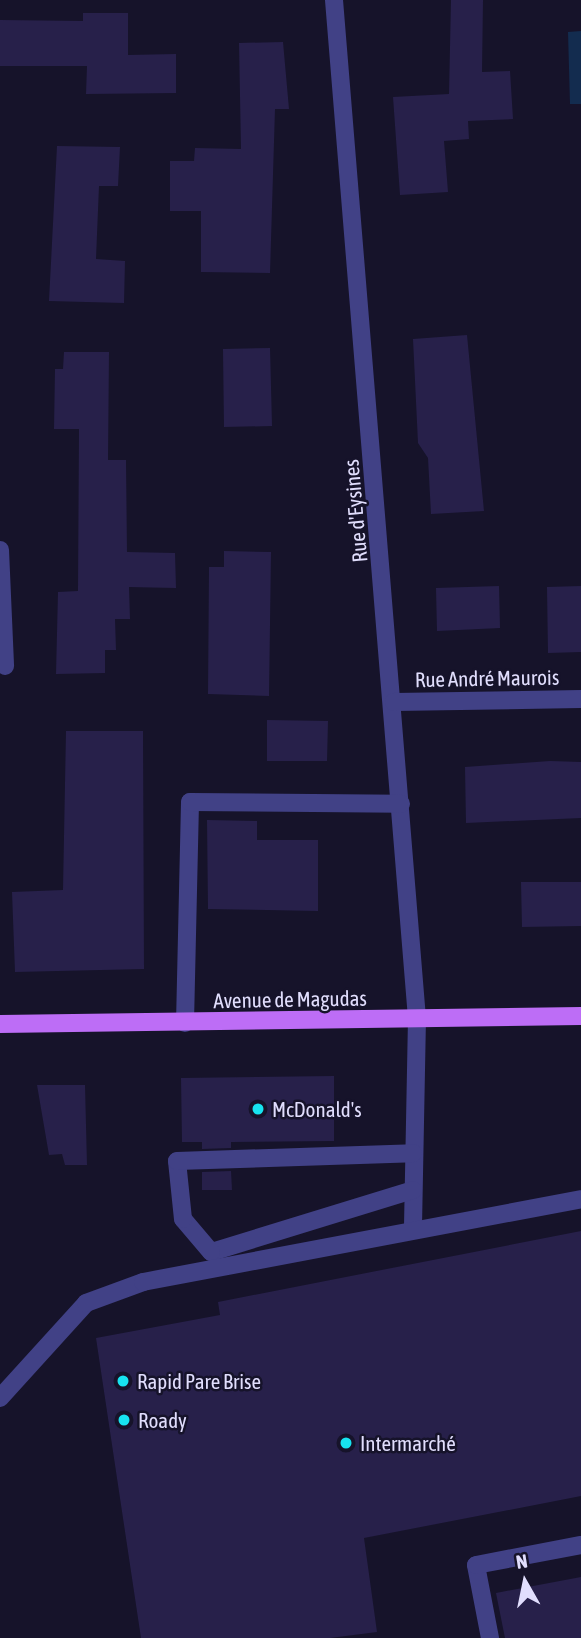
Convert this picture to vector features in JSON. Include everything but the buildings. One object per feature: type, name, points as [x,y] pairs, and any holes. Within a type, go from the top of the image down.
[{"type":"main road","name":"Avenue de Magudas","points":[[0,1024],[581,1016]]},
{"type":"street","name":"Rue d'Eysines","points":[[334,0],[394,702],[417,1018],[413,1230]]},
{"type":"street","points":[[0,550],[5,667]]},
{"type":"street","name":"Rue André Maurois","points":[[394,702],[581,699]]},
{"type":"street","points":[[185,1023],[190,802],[401,804]]},
{"type":"street","points":[[412,1190],[211,1252],[183,1219],[177,1161],[413,1153]]},
{"type":"street","points":[[0,1398],[86,1303],[143,1282],[581,1199]]},
{"type":"street","points":[[489,1638],[476,1565],[581,1545]]},
{"type":"water","points":[[581,31],[581,104],[570,104],[568,32]]},
{"type":"place","name":"McDonald's","points":[[258,1109]]},
{"type":"place","name":"Rapid Pare Brise","points":[[123,1381]]},
{"type":"place","name":"Roady","points":[[124,1420]]},
{"type":"place","name":"Intermarché","points":[[346,1443]]}]
